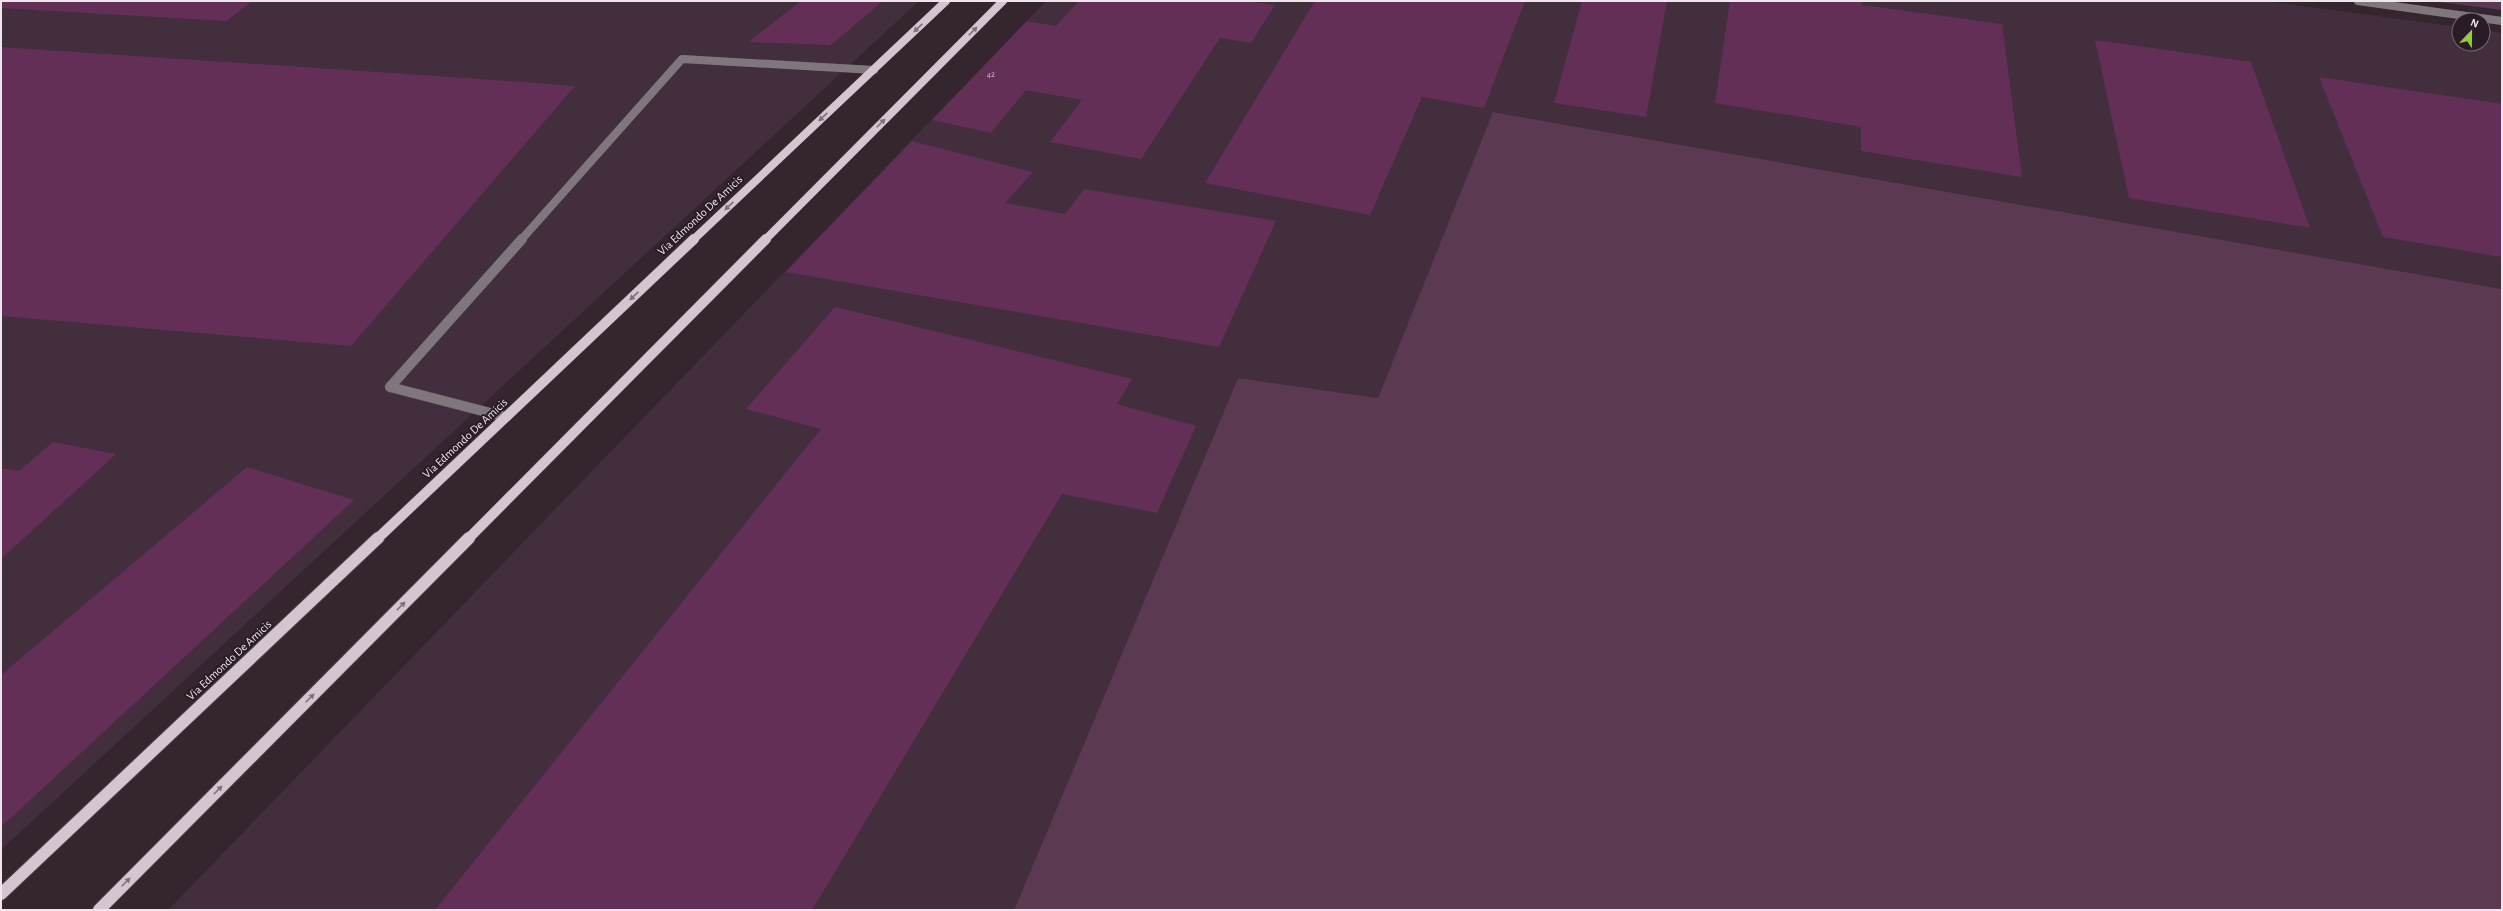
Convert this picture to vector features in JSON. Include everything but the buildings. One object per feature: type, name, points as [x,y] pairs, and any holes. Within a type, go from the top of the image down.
[{"type":"main road","name":"Via Edmondo De Amicis","points":[[1,894],[946,1]]},
{"type":"main road","points":[[99,910],[1003,1]]},
{"type":"street","points":[[2358,1],[2502,21]]},
{"type":"street","points":[[506,417],[390,387],[682,59],[874,70]]},
{"type":"shaded area","points":[[1,1],[919,1],[1,850]]},
{"type":"shaded area","points":[[1046,1],[2266,1],[2451,26],[2451,52],[2491,52],[2491,31],[2502,33],[2502,289],[1494,112],[1378,398],[1238,378],[1014,910],[168,910]]},
{"type":"shaded area","points":[[2431,1],[2502,1],[2502,10]]},
{"type":"shaded area","points":[[1493,112],[2502,289],[2502,910],[1014,910],[1238,378],[1378,398]]}]
